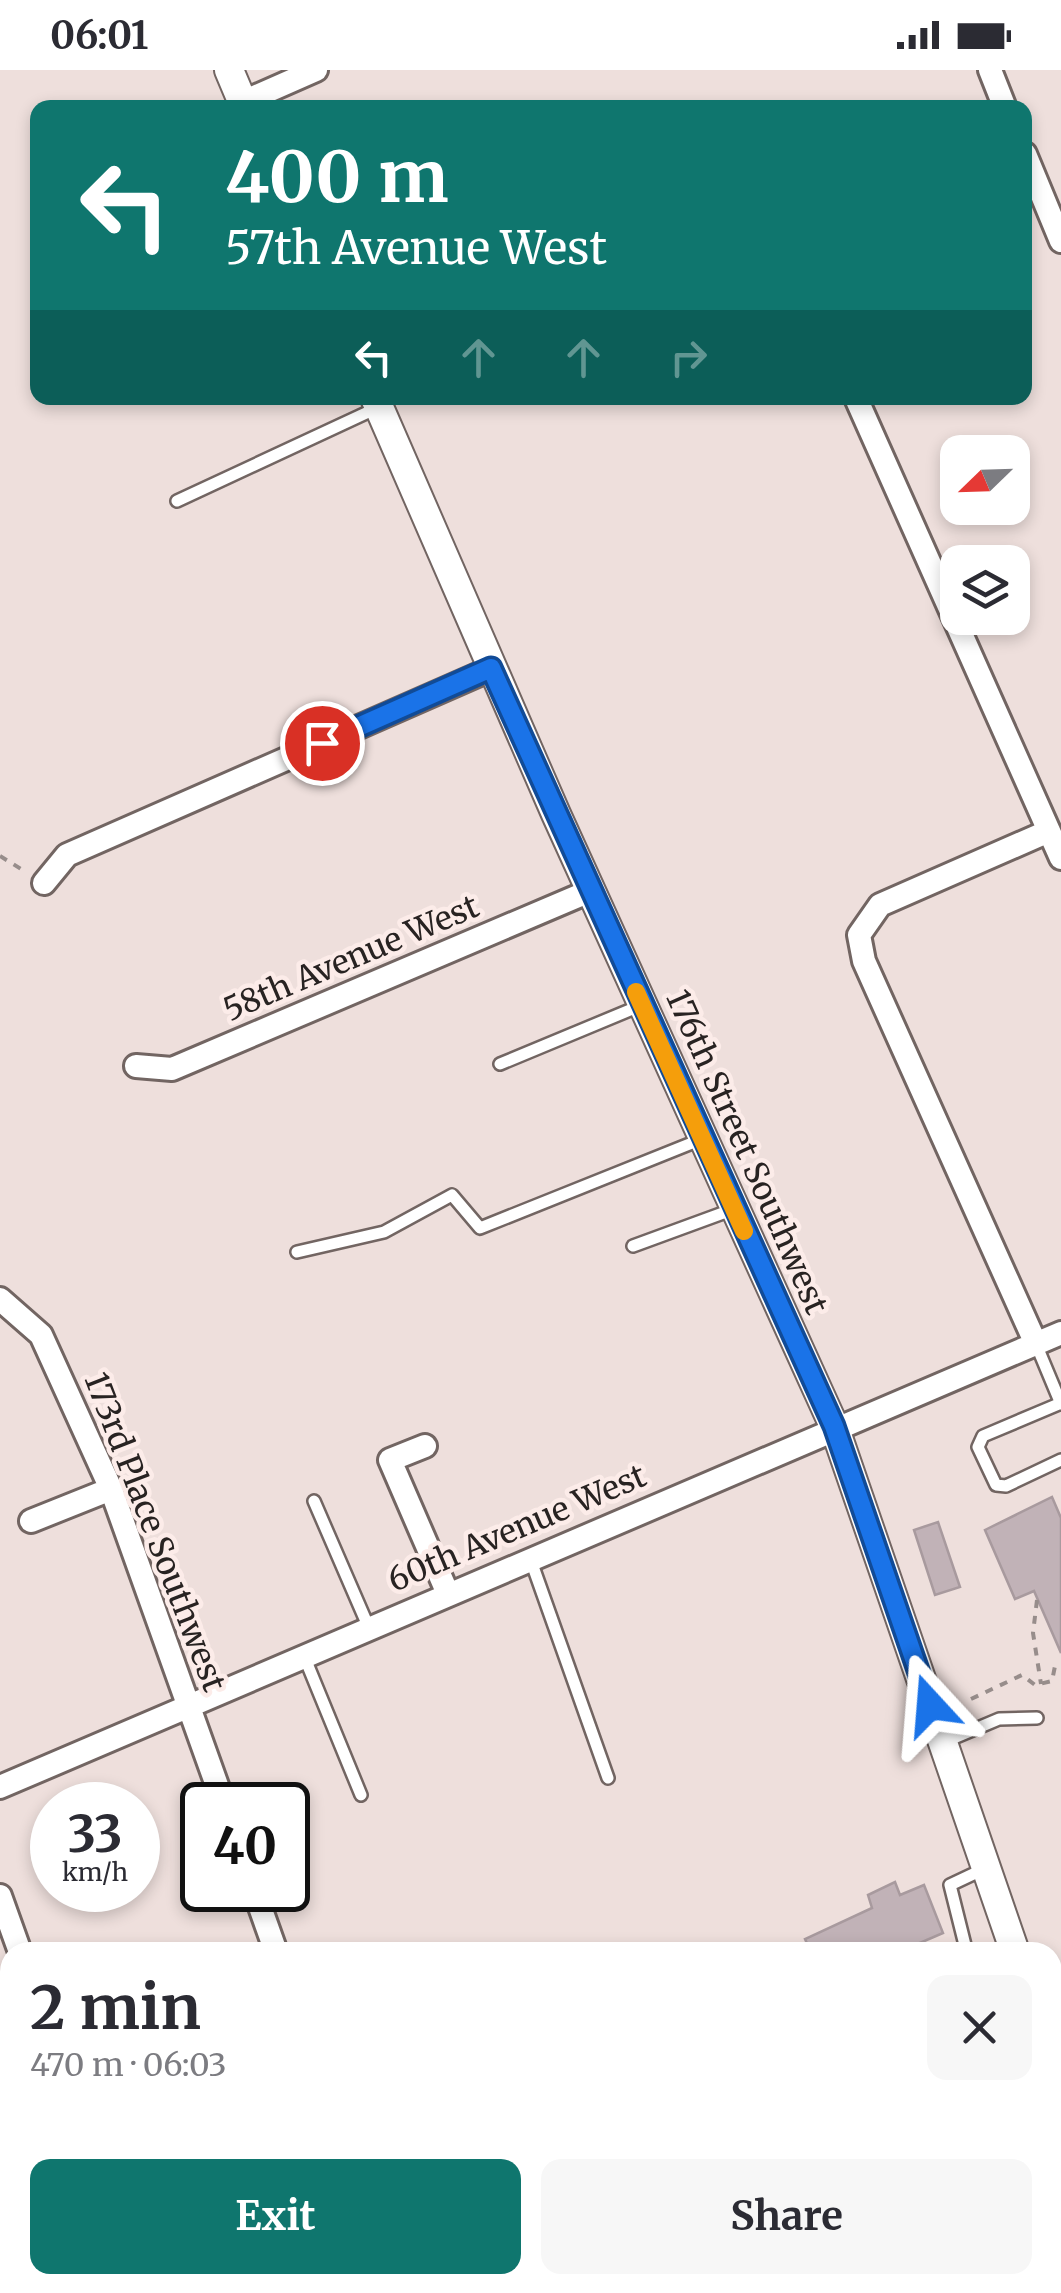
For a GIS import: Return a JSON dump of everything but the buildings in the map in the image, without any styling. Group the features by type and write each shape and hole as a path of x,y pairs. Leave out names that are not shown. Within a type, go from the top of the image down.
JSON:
{"street":[{"path":"229,70 242,100"},
{"path":"254,100 316,70"},
{"path":"990,70 1003,100"},
{"path":"1032,171 1061,240"},
{"name":"176th Street Southwest","path":"378,405 590,891 834,1426 1012,1942"},
{"path":"859,405 1061,858"},
{"path":"44,883 67,855 491,668"},
{"path":"1036,1344 864,961 858,935 880,905 1049,831"},
{"name":"58th Avenue West","path":"136,1066 172,1069 590,891"},
{"name":"173rd Place Southwest","path":"0,1298 41,1335 111,1489 216,1782"},
{"name":"60th Avenue West","path":"0,1786 834,1426 1061,1333"},
{"path":"425,1446 390,1460 448,1594"},
{"path":"31,1521 111,1489"},
{"path":"0,1896 16,1942"},
{"path":"262,1912 272,1942"}],"lane":[{"path":"177,501 371,405"},
{"path":"500,1064 642,1005"},
{"path":"297,1252 384,1232 452,1195 480,1228 702,1138"},
{"path":"633,1246 734,1209"},
{"path":"1036,1344 1061,1404 984,1436 978,1447 996,1486 1006,1486 1061,1460"},
{"path":"314,1501 369,1628"},
{"path":"530,1558 608,1778"},
{"path":"304,1656 361,1795"},
{"path":"942,1742 999,1720 1037,1718"},
{"path":"965,1942 950,1884 986,1868"}],"path":[{"path":"0,856 44,883"},
{"path":"1036,1600 1032,1615 1040,1684"},
{"path":"971,1699 1022,1674 1040,1684 1052,1681 1055,1666 1061,1664"}],"slow traffic":[{"path":"636,992 744,1231"}],"route":[{"path":"322,743 491,668 834,1426 930,1705"}]}
